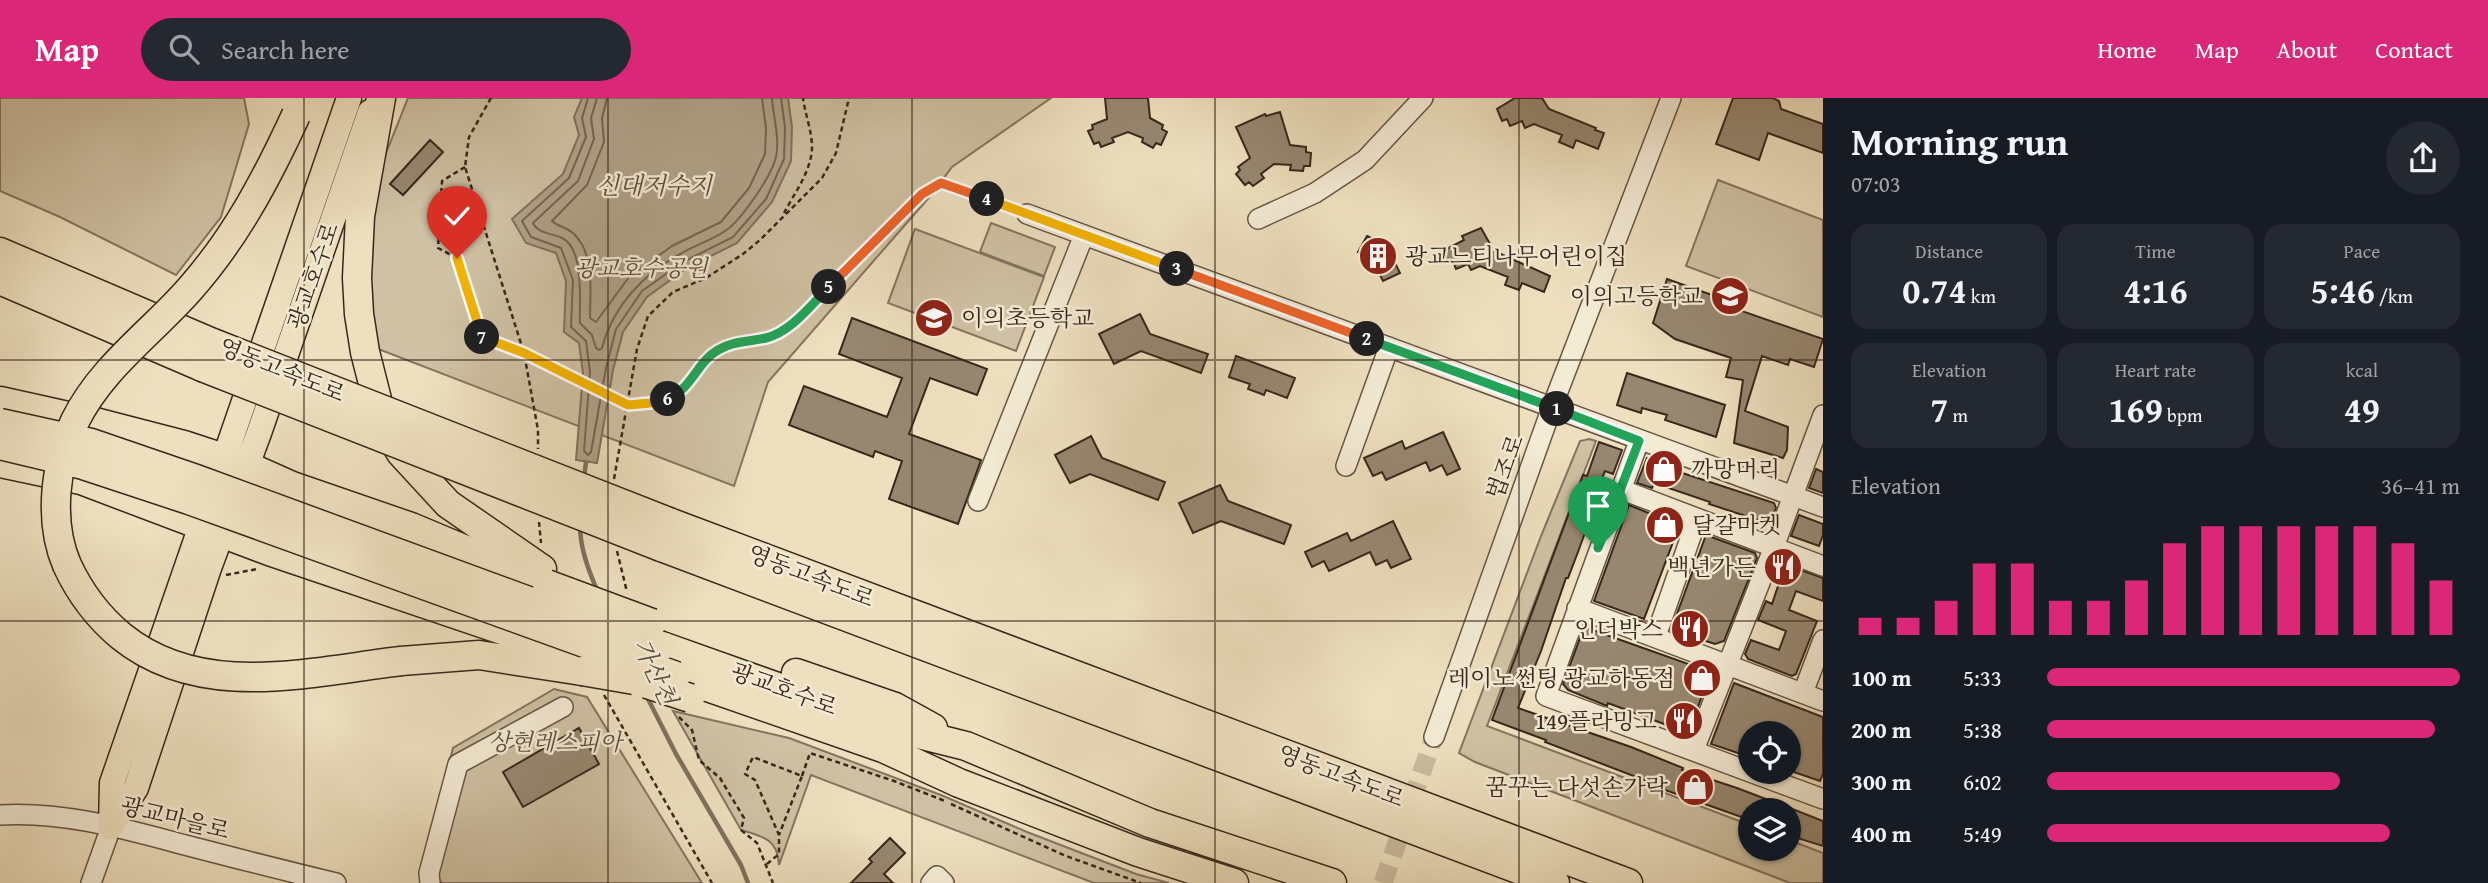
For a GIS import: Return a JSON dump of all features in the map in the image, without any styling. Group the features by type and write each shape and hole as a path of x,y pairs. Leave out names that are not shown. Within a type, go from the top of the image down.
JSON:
{"highway":[{"path":"380,98 360,216 357,278 365,352 383,423 401,453 448,504 547,578"},
{"path":"300,106 264,183 228,243 188,291 131,347 91,396 76,421 63,453 55,523 62,553 75,581 92,607 130,643 184,669 230,677 316,674 401,661 479,655 581,664"},
{"name":"영동고속도로","path":"0,252 207,355"},
{"name":"영동고속도로","path":"0,280 207,355 1555,883"},
{"path":"0,401 184,444 235,462 292,486 547,578 657,635"},
{"name":"광교호수로","path":"0,424 91,443 545,607 657,635 890,727 966,746 1150,823 1332,883"},
{"path":"0,445 83,465 189,500 680,695"},
{"path":"0,463 80,480 581,664 877,763 959,783 1138,852 1234,883"},
{"name":"영동고속도로","path":"665,535 1628,883"}],"main road":[{"name":"광교호수로","path":"111,827 112,783 212,530 235,462 276,315 349,98"},
{"name":"광교호수로","path":"235,462 259,433 374,98"}],"street":[{"path":"1258,219 1315,193 1365,160 1423,98"},
{"name":"법조로","path":"1434,737 1552,407 1671,98"},
{"path":"1027,214 1823,508"},
{"path":"978,501 1084,235"},
{"path":"1346,466 1389,347"},
{"path":"1694,750 1793,497 1817,450 1823,415"},
{"path":"1639,441 1546,695 1738,767"},
{"path":"1620,489 1823,566"},
{"path":"1656,636 1697,519"},
{"path":"1577,608 1823,701"},
{"path":"1803,693 1823,640"},
{"path":"427,880 458,764 563,707"},
{"path":"1782,784 1823,799"},
{"name":"광교마을로","path":"0,815 47,815 111,827 336,883"},
{"name":"광교호수로","path":"91,883 111,827"},
{"path":"931,883 937,876 944,883"}],"path":[{"path":"491,98 470,137 465,167 524,353"},
{"path":"782,218 811,156 813,146 803,98"},
{"path":"613,484 637,349 648,316 673,292 706,278 743,254 822,178 841,137 849,98"},
{"path":"465,167 442,181 438,248 457,258 482,338 524,353 628,405 671,398 691,381 706,359 717,350 730,344 769,338 791,324 922,194 941,183 1027,214"},
{"path":"617,550 628,599"},
{"path":"680,695 699,760 720,778 731,795 744,818 741,830 757,843 774,883"},
{"path":"767,864 779,854 779,835 810,753 936,797 1066,856 1141,883"},
{"path":"779,835 755,780 746,774 753,757 802,776"}],"green space":[{"path":"0,98 244,98 249,124 221,217 176,275 60,217 0,191"},
{"name":"광교호수공원","path":"408,98 1051,98 952,167 932,194 768,382 734,486 373,347 365,284 377,176"},
{"path":"1718,180 1823,220 1823,317 1686,266"},
{"path":"991,223 1055,247 1044,276 980,252"},
{"path":"915,229 1044,277 1016,351 888,303"},
{"path":"1580,441 1596,441 1487,726 1738,820 1738,861 1801,861 1801,845 1823,853 1823,883 1790,883 1475,762 1459,753"},
{"name":"상현레스피아","path":"554,689 587,697 702,883 443,883 424,870 453,748"},
{"path":"673,711 789,738 941,795 1136,874 1169,883 1094,883 811,775 779,865 776,849 768,840 741,830"}],"water":[{"name":"신대저수지","path":"582,98 788,98 792,127 791,161 772,202 737,243 687,268 647,297 623,332 613,370 597,463 576,460 583,373 579,343 564,332 566,281 556,253 526,243 512,219 563,174 579,135 574,117"}],"building":[{"path":"1105,98 1148,98 1150,118 1163,125 1162,129 1167,132 1161,145 1156,143 1153,148 1142,142 1143,138 1128,132 1112,138 1114,142 1101,147 1099,142 1094,144 1088,131 1093,129 1092,125 1107,119"},
{"path":"1515,98 1542,98 1549,109 1596,128 1595,130 1604,133 1598,149 1576,140 1573,148 1559,142 1562,135 1534,124 1525,128 1522,121 1510,126 1507,119 1502,121 1497,109"},
{"path":"1733,98 1773,98 1779,101 1781,109 1823,124 1823,153 1768,133 1759,160 1716,144"},
{"path":"1280,112 1290,145 1306,147 1306,152 1311,153 1310,166 1304,166 1303,171 1290,170 1291,165 1274,164 1261,174 1264,178 1253,186 1249,182 1245,185 1236,174 1240,170 1238,167 1250,158 1236,127 1265,114 1266,116"},
{"path":"430,140 443,152 403,195 390,184"},
{"path":"1481,228 1494,251 1550,276 1544,292 1522,283 1519,290 1505,285 1508,277 1480,266 1471,270 1468,264 1456,269 1453,261 1448,263 1443,251 1464,240 1462,236"},
{"name":"광교느티나무어린이집","path":"1367,236 1386,245 1400,273 1383,281 1372,259 1358,252"},
{"path":"1667,279 1732,302 1730,307 1823,339 1814,367 1790,359 1788,365 1762,356 1745,411 1788,427 1787,450 1783,458 1734,443 1743,380 1726,377 1731,358 1675,339 1653,323"},
{"path":"1140,314 1150,334 1208,354 1201,373 1141,351 1114,364 1099,334"},
{"path":"852,318 987,369 977,395 930,378 909,434 981,460 958,524 889,499 902,461 875,451 873,457 789,425 804,386 887,417 902,378 839,354"},
{"path":"1236,356 1295,378 1287,398 1266,390 1264,395 1248,389 1250,384 1229,377"},
{"path":"1627,373 1725,405 1716,437 1665,420 1667,415 1642,408 1641,413 1617,405"},
{"path":"1443,432 1460,469 1447,475 1442,465 1430,471 1426,462 1386,480 1382,472 1373,476 1364,458 1402,441 1405,449"},
{"path":"1091,436 1102,458 1165,482 1158,500 1090,474 1070,483 1055,455"},
{"path":"1599,442 1622,450 1613,474 1605,471 1588,515 1591,516 1578,552 1518,708 1631,747 1683,768 1682,770 1763,798 1738,798 1738,816 1651,785 1652,783 1492,720 1583,475 1587,476"},
{"path":"1647,458 1670,466 1670,469 1774,503 1776,508 1770,524 1654,483 1652,488 1637,483"},
{"path":"1816,469 1823,472 1823,493 1809,488"},
{"path":"1220,485 1228,501 1291,525 1284,544 1221,521 1193,533 1179,503"},
{"path":"1629,505 1673,523 1678,529 1644,619 1594,601"},
{"path":"1799,515 1823,524 1819,546 1791,536"},
{"path":"1393,521 1411,559 1391,568 1387,560 1376,565 1370,552 1329,571 1324,561 1312,567 1305,552 1347,533 1351,541"},
{"path":"1706,535 1755,553 1757,558 1724,641 1715,644 1671,630"},
{"path":"1781,563 1823,578 1823,601 1796,591 1789,610 1817,621 1796,674 1792,676 1748,659 1745,654 1751,640 1779,650 1786,631 1758,620 1766,601 1772,604 1780,580 1775,578"},
{"path":"1584,627 1711,672 1688,733 1568,690 1563,684"},
{"path":"1734,683 1823,717 1823,774 1820,781 1801,774 1801,721 1738,721 1738,753 1711,744"},
{"path":"579,728 599,764 523,807 503,772"},
{"path":"1801,812 1823,821 1823,846 1801,839"},
{"path":"890,838 905,853 884,874 893,883 851,883 872,862 869,859"}],"waterway":[{"name":"가산천","path":"584,478 586,462"},
{"name":"가산천","path":"580,525 585,558 597,590"},
{"name":"가산천","path":"647,697 676,754 741,865 748,883"}],"tunnel":[{"path":"1383,883 1434,737"}],"place":[{"name":"광교느티나무어린이집","path":"1378,256"},
{"name":"이의고등학교","path":"1730,296"},
{"name":"이의초등학교","path":"934,318"},
{"name":"까망머리","path":"1664,469"},
{"name":"달걀마켓","path":"1665,525"},
{"name":"백년가든","path":"1783,567"},
{"name":"인더박스","path":"1690,629"},
{"name":"레이노썬팅 광교하동점","path":"1702,678"},
{"name":"149플라밍고","path":"1684,721"},
{"name":"꿈꾸는 다섯손가락","path":"1695,787"}],"route":[{"path":"457,258 482,338 524,353 628,405 650,403 671,398 682,390 706,359 717,350 743,341 769,338 798,319 922,194 941,183 1639,441 1598,548"}]}
